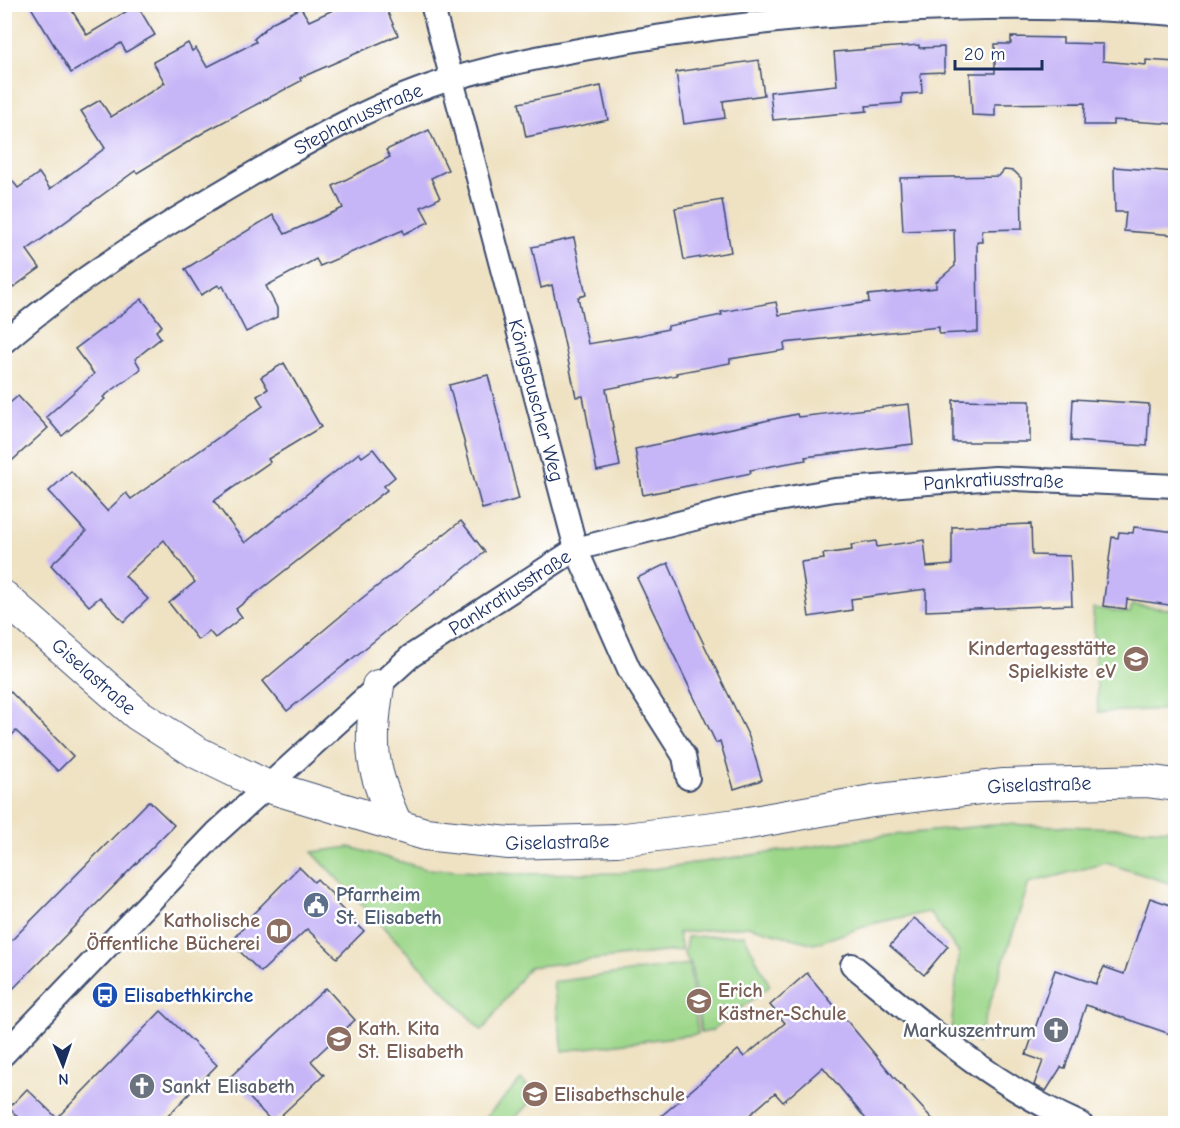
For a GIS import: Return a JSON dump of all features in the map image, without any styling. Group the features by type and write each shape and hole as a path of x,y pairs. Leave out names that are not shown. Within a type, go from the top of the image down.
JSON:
{"main road":[{"name":"Giselastraße","path":"4,597 136,714 196,752 266,786 424,834 509,843 617,840 737,825 872,801 1004,785 1146,781 1176,785"},
{"path":"378,686 371,730 375,766 378,786 397,826"}],"street":[{"name":"Königsbuscher Weg","path":"432,4 576,549 629,669 684,756 688,778"},
{"name":"Stephanusstraße","path":"4,342 111,262 202,203 296,149 384,105 451,79 764,12 1030,5 1176,14"},
{"name":"Pankratiusstraße","path":"4,1053 216,833 411,656 576,549 749,505 835,490 995,478 1176,486"},
{"path":"852,965 955,1051 1056,1113 1081,1124"}],"green space":[{"path":"1132,605 1175,610 1175,709 1098,712 1093,608 1130,613"},
{"path":"1002,824 1175,830 1175,885 1106,863 1029,883 977,1043 951,1030 959,953 929,912 875,923 814,944 748,926 678,933 682,950 529,967 482,1031 312,852 350,847 426,869 513,874 625,873 893,835"},
{"path":"744,935 770,986 711,1031 701,1033 691,964 684,955 687,937"},
{"path":"689,964 698,1034 563,1051 553,982"},
{"path":"521,1080 537,1095 510,1123 480,1123"}],"building":[{"path":"29,4 68,4 87,35 137,5 155,35 126,52 121,43 71,73"},
{"path":"346,4 384,4 398,35 300,78 301,81 206,131 137,173 135,171 27,250 40,268 4,294 4,170 18,188 39,173 50,189 105,148 81,111 100,100 111,117 165,83 153,62 188,43 192,51 196,48 207,67 256,42 254,39 273,22 301,8 309,21"},
{"path":"1011,37 1063,38 1063,43 1103,44 1103,61 1146,65 1146,60 1176,62 1176,124 1113,120 1113,125 1084,125 1085,103 995,104 995,116 972,115 970,73 995,73 995,44 1011,44"},
{"path":"919,45 919,48 944,47 944,72 921,73 922,93 902,94 902,103 866,106 867,111 773,120 770,92 837,85 834,52"},
{"path":"759,60 764,95 723,101 725,118 684,124 676,72"},
{"path":"601,86 608,120 526,137 519,103"},
{"path":"429,130 448,170 431,178 440,198 421,207 429,222 404,234 403,230 320,266 316,259 266,286 277,308 277,317 246,332 223,286 220,288 218,285 201,295 185,269 273,215 285,234 343,208 333,186 390,157 386,150"},
{"path":"1114,167 1176,172 1176,235 1124,231 1126,212 1115,212"},
{"path":"1004,170 1014,171 1021,178 1022,229 982,230 983,242 977,242 978,332 939,334 939,327 784,343 785,350 730,359 730,363 606,389 620,466 597,471 583,396 576,397 552,285 541,288 532,247 574,238 586,295 578,297 588,344 668,329 668,326 722,315 721,312 776,302 779,315 869,302 868,295 936,288 936,282 955,266 954,229 903,231 900,178 999,176"},
{"path":"722,200 731,252 684,260 675,208"},
{"path":"142,299 162,326 156,331 161,338 135,359 141,369 103,397 105,399 62,436 46,417 94,374 75,349"},
{"path":"284,363 321,427 268,459 270,462 214,501 245,543 359,453 362,457 373,449 395,477 384,486 387,490 236,609 242,617 215,638 209,631 198,640 169,603 195,582 164,540 125,576 148,599 124,622 100,597 89,606 51,565 86,532 49,491 71,471 107,511 126,493 131,499 263,406 257,396 268,389 261,377"},
{"path":"488,375 519,499 482,509 449,385"},
{"path":"18,396 48,428 4,468 4,408"},
{"path":"1073,399 1149,404 1147,446 1071,441"},
{"path":"953,400 1030,401 1030,442 953,442"},
{"path":"909,404 913,444 805,457 806,460 750,470 751,473 643,495 635,449 797,414 798,417"},
{"path":"461,521 485,552 287,711 263,681 361,599"},
{"path":"1031,524 1032,555 1070,556 1072,605 926,611 926,589 851,599 852,610 809,617 801,562 824,559 823,554 852,550 851,545 876,541 877,547 924,540 927,567 952,565 952,527"},
{"path":"1134,527 1176,532 1176,606 1127,599 1126,609 1103,606 1112,537 1118,538 1119,532 1133,533"},
{"path":"668,563 697,630 749,737 762,780 734,789 720,741 716,743 637,578"},
{"path":"4,685 73,756 58,771 16,731 4,743"},
{"path":"149,801 174,825 4,998 4,948"},
{"path":"299,867 314,882 317,879 336,898 334,901 364,931 337,958 307,929 261,972 230,942 247,924 245,922"},
{"path":"1150,898 1176,907 1176,1036 1086,1005 1065,1068 1061,1067 1046,1091 1034,1085 1043,1061 1026,1055 1055,970 1096,984 1104,967 1124,974"},
{"path":"914,918 948,946 924,975 890,946"},
{"path":"807,973 893,1076 937,1124 870,1124 823,1067 783,1102 775,1093 739,1124 652,1124 738,1050 744,1057 785,1023 770,1005"},
{"path":"326,988 355,1020 311,1061 324,1075 273,1123 230,1077"},
{"name":"Sankt Elisabeth","path":"161,1011 217,1065 160,1124 25,1124 9,1108 27,1089 57,1118"}],"place":[{"name":"Kindertagesstätte Spielkiste eV","path":"1136,659"},
{"name":"Pfarrheim St. Elisabeth","path":"316,905"},
{"name":"Katholische Öffentliche Bücherei","path":"279,931"},
{"name":"Elisabethkirche","path":"105,995"},
{"name":"Erich Kästner-Schule","path":"699,1001"},
{"name":"Markuszentrum","path":"1056,1030"},
{"name":"Kath. Kita St. Elisabeth","path":"339,1039"},
{"name":"Sankt Elisabeth","path":"142,1086"},
{"name":"Elisabethschule","path":"535,1094"}]}
